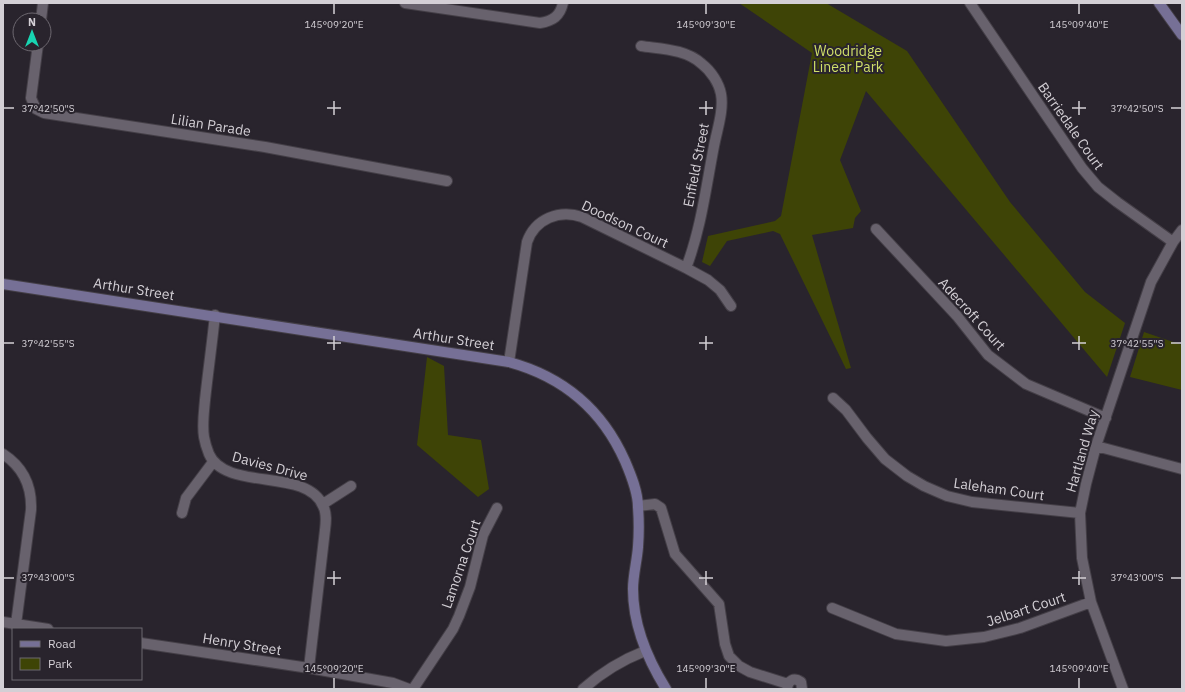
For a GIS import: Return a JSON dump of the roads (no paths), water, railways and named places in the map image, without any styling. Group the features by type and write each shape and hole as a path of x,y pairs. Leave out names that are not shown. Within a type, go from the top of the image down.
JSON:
{"street":[{"path":"405,3 540,23 548,22 556,18 562,3"},
{"name":"Barriedale Court","path":"970,3 1090,178 1098,187 1117,202 1173,242"},
{"path":"1159,3 1182,36"},
{"name":"Enfield Street","path":"641,46 680,52 696,59 715,79 721,94 720,117 697,233 686,268"},
{"name":"Lilian Parade","path":"37,52 31,98 36,109 44,113 252,145 447,181"},
{"name":"Doodson Court","path":"509,362 527,242 532,231 542,221 555,216 563,214 576,215 589,220 686,268 714,284 726,297 731,306"},
{"name":"Adecroft Court","path":"876,229 957,316 988,355 1026,384 1106,418"},
{"name":"Hartland Way","path":"1123,689 1091,602 1082,558 1080,514 1096,446 1151,282 1173,242 1182,230"},
{"name":"Arthur Street","path":"3,284 509,362 527,367 566,387 581,398 611,432 629,469 638,506 638,547 633,589 634,610 645,651 666,689"},
{"name":"Davies Drive","path":"215,316 203,427 206,445 213,462 238,474 302,487 315,494 323,504"},
{"name":"Laleham Court","path":"833,398 846,410 885,459 907,476 924,486 947,496 972,502 1080,514"},
{"path":"1096,446 1182,468"},
{"path":"3,454 15,463 24,475 31,497 31,510 16,624"},
{"path":"182,513 186,498 213,462"},
{"path":"309,668 325,530 326,518 323,504 351,486"},
{"path":"638,506 655,504 661,508 675,554 719,604 725,644 729,656 739,666 750,672 788,687 790,681 794,679 798,680 801,682 802,689"},
{"name":"Lamorna Court","path":"413,689 453,629 470,587 483,535 497,508"},
{"name":"Jelbart Court","path":"832,608 896,634 946,640 984,637 1020,628 1091,602"},
{"path":"3,622 42,628"},
{"name":"Henry Street","path":"142,643 309,668 393,683 409,689"},
{"path":"583,689 605,671 624,660 645,651"}],"park label":[{"name":"Woodridge Linear Park","path":"848,60"}]}
